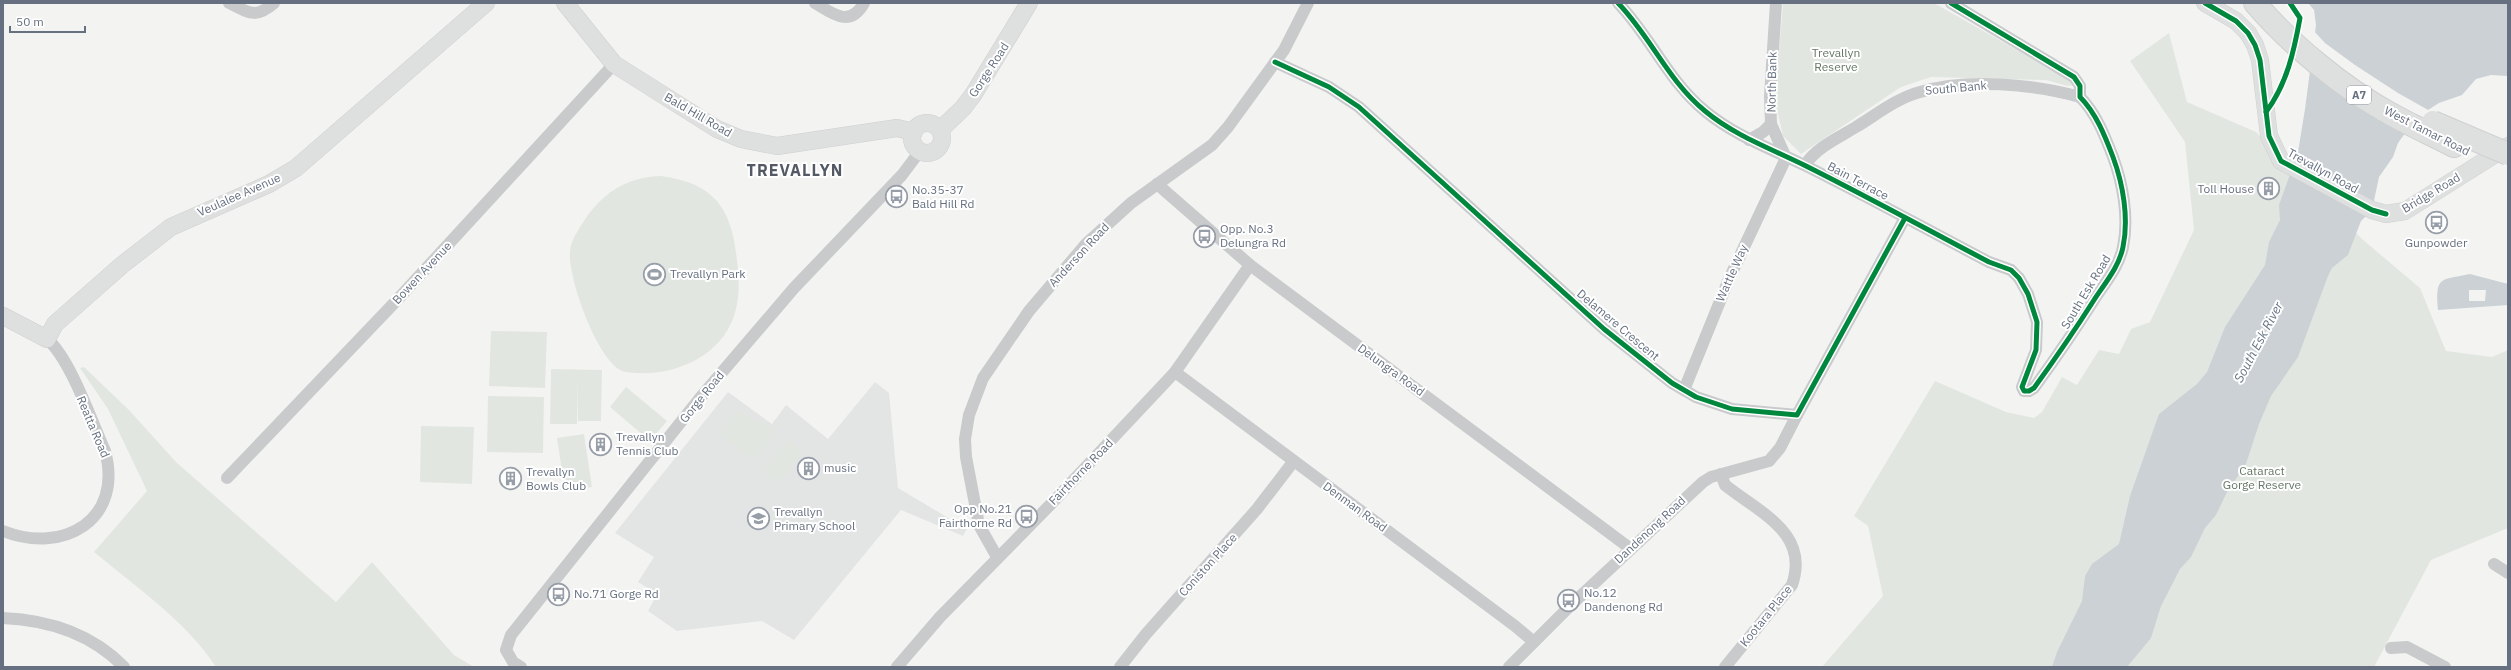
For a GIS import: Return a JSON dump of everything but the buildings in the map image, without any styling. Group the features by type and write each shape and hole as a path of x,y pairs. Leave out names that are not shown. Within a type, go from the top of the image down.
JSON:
{"highway":[{"name":"A7","path":"2255,3 2279,14"},
{"name":"West Tamar Road","path":"2279,14 2344,68 2389,97 2456,134 2508,154"},
{"name":"West Tamar Road","path":"2279,14 2343,83 2389,113 2454,146 2508,169"}],"street":[{"path":"229,3 253,14 261,13 274,3"},
{"name":"Veulalee Avenue","path":"46,339 55,324 122,265 171,227 197,214 269,184 296,168 486,3"},
{"name":"Bald Hill Road","path":"565,3 614,64 717,129 741,140 777,146 897,128 914,132"},
{"path":"814,3 833,14 851,17 858,13 864,3"},
{"name":"Gorge Road","path":"940,130 963,108 973,95 1029,3"},
{"name":"Anderson Road","path":"997,557 979,525 966,457 965,439 976,394 1014,331 1071,261 1104,227 1157,184 1212,145 1237,115 1284,50 1308,3"},
{"name":"Bain Terrace","path":"1618,3 1645,35 1675,81 1688,96 1724,126 1786,158 1805,165 1989,262 2011,270 2019,278 2028,294 2037,322 2038,337 2036,350 2022,388 2024,391"},
{"name":"North Bank","path":"1776,3 1770,96 1771,124 1786,158"},
{"name":"South Esk Road","path":"1951,3 2074,77 2080,86 2080,97 2089,105 2106,137 2118,171 2126,220 2123,248 2115,269 2060,353 2034,388 2029,391 2024,391"},
{"name":"Trevallyn Road","path":"2205,3 2236,21 2248,33 2255,45 2260,60 2269,136 2276,153 2283,162 2372,210"},
{"name":"Delamere Crescent","path":"1275,62 1328,87 1359,107 1604,329 1684,390 1703,400 1732,409 1797,415"},
{"name":"Bowen Avenue","path":"227,478 398,299 614,64"},
{"name":"South Bank","path":"1805,165 1818,151 1897,102 1919,92 1945,87 1995,85 2030,86 2080,97"},
{"path":"928,123 940,130 942,139 938,148 929,153 920,151 912,140 914,132 920,125 928,123"},
{"path":"1749,140 1763,132 1771,124"},
{"name":"Bridge Road","path":"2372,210 2386,214 2405,211 2508,146"},
{"name":"Gorge Road","path":"521,667 509,657 507,644 511,635 700,398 794,288 902,175 920,151"},
{"name":"Wattle Way","path":"1684,390 1729,279 1786,158"},
{"name":"Delungra Road","path":"1157,184 1250,265 1630,548"},
{"path":"1797,415 1905,218"},
{"name":"Fairthorne Road","path":"898,667 940,617 997,557 1051,504 1175,372 1250,265"},
{"path":"3,316 46,339"},
{"name":"Reatta Road","path":"3,530 31,540 52,539 68,534 84,526 95,514 108,490 109,466 105,451 62,360 53,345 46,339"},
{"name":"Denman Road","path":"1175,372 1293,462 1438,568 1534,642"},
{"name":"Dandenong Road","path":"1509,667 1630,548 1703,482 1721,474 1770,461 1780,448 1797,415"},
{"name":"Coniston Place","path":"1120,667 1146,634 1257,509 1293,462"},
{"name":"Kootara Place","path":"1721,474 1724,485 1786,533 1794,545 1797,558 1796,573 1792,586 1725,667"},
{"path":"2494,564 2508,573"},
{"path":"3,618 50,624 73,632 112,655 124,667"},
{"path":"2391,648 2407,647 2445,667"}],"shaded area":[{"name":"Trevallyn Primary School","path":"875,382 889,393 898,488 967,529 963,536 901,510 794,640 762,621 677,631 648,611 657,594 638,582 654,557 615,533 728,392 772,424 786,405 828,439"}],"green space":[{"name":"Trevallyn Reserve","path":"1783,3 1934,3 2068,79 2075,85 2068,86 2046,80 1931,77 1901,87 1801,154 1783,136 1775,101"},
{"name":"Cataract Gorge Reserve","path":"2169,33 2187,102 2256,132 2362,239 2420,288 2446,351 2492,357 2508,350 2508,528 2431,560 2374,667 1822,667 1883,596 1868,526 1854,516 1935,381 2006,412 2034,418 2042,412 2062,377 2077,385 2099,350 2119,354 2131,329 2150,322 2194,230 2185,142 2130,61"},
{"name":"Trevallyn Park","path":"661,176 695,185 707,192 725,213 731,227 735,243 738,267 739,291 736,309 730,326 720,340 708,352 694,361 678,368 661,372 626,372 616,367 605,355 596,339 579,299 570,263 570,251 574,237 589,213 606,196 615,189 636,180"},
{"path":"491,331 547,332 545,388 489,386"},
{"path":"84,367 129,410 176,462 336,602 372,562 454,655 474,667 216,667 204,650 160,605 94,552 147,491 108,409 80,368"},
{"path":"551,369 602,370 601,421 578,421 578,380 577,424 550,424"},
{"path":"626,387 667,421 650,441 610,407"},
{"path":"488,396 544,397 543,453 487,452"},
{"path":"739,409 756,422 736,447 719,434"},
{"path":"759,419 775,431 752,461 736,448"},
{"path":"421,426 474,427 472,484 420,482"},
{"path":"584,434 592,487 565,491 557,438"},
{"path":"789,439 804,452 776,484 762,472"}],"water":[{"name":"South Esk River","path":"2308,3 2508,3 2508,76 2491,75 2476,79 2462,95 2439,103 2417,117 2398,143 2393,157 2379,177 2372,210 2361,221 2348,255 2332,268 2298,357 2271,396 2259,424 2246,464 2227,492 2216,515 2205,528 2191,557 2180,569 2161,606 2151,638 2127,667 2052,667 2057,652 2082,601 2085,576 2092,564 2119,544 2130,496 2159,414 2197,384 2207,372 2225,327 2265,265 2269,242 2280,220 2279,205 2298,152 2316,25 2314,10"},
{"path":"2470,274 2508,284 2508,305 2438,310 2437,299 2439,285 2446,279","holes":["2469,290 2486,290 2485,301 2469,301"]}],"pier":[{"path":"2313,30 2325,43 2355,65 2398,93 2430,111 2419,119 2308,65"}],"cycle path":[{"path":"1618,3 1630,16 1680,86 1705,111 1717,120 1754,142 1806,166 1989,262 2011,270 2019,278 2028,294 2037,322 2036,350 2022,387 2024,391 2029,391 2034,388 2065,344 2111,275 2121,254 2125,236 2125,213 2120,178 2100,125 2091,110 2080,97 2080,86 2074,77 1951,3"},
{"path":"2205,3 2236,21 2248,33 2255,45 2260,60 2269,136 2281,161 2372,210 2386,214"},
{"path":"2266,112 2284,79 2289,67 2295,43 2300,18 2290,3"},
{"path":"1275,62 1329,87 1359,107 1604,329 1672,383 1696,397 1732,409 1797,415 1905,218"}],"place":[{"name":"Toll House","path":"2269,189"},
{"name":"No.35-37 Bald Hill Rd","path":"896,197"},
{"name":"Gunpowder","path":"2436,222"},
{"name":"Opp. No.3 Delungra Rd","path":"1204,236"},
{"name":"Trevallyn Park","path":"655,274"},
{"name":"Trevallyn Tennis Club","path":"601,444"},
{"name":"music","path":"809,468"},
{"name":"Trevallyn Bowls Club","path":"510,479"},
{"name":"Opp No.21 Fairthorne Rd","path":"1027,516"},
{"name":"Trevallyn Primary School","path":"759,519"},
{"name":"No.71 Gorge Rd","path":"559,594"},
{"name":"No.12 Dandenong Rd","path":"1568,600"}],"district":[{"name":"TREVALLYN","path":"795,170"}]}
